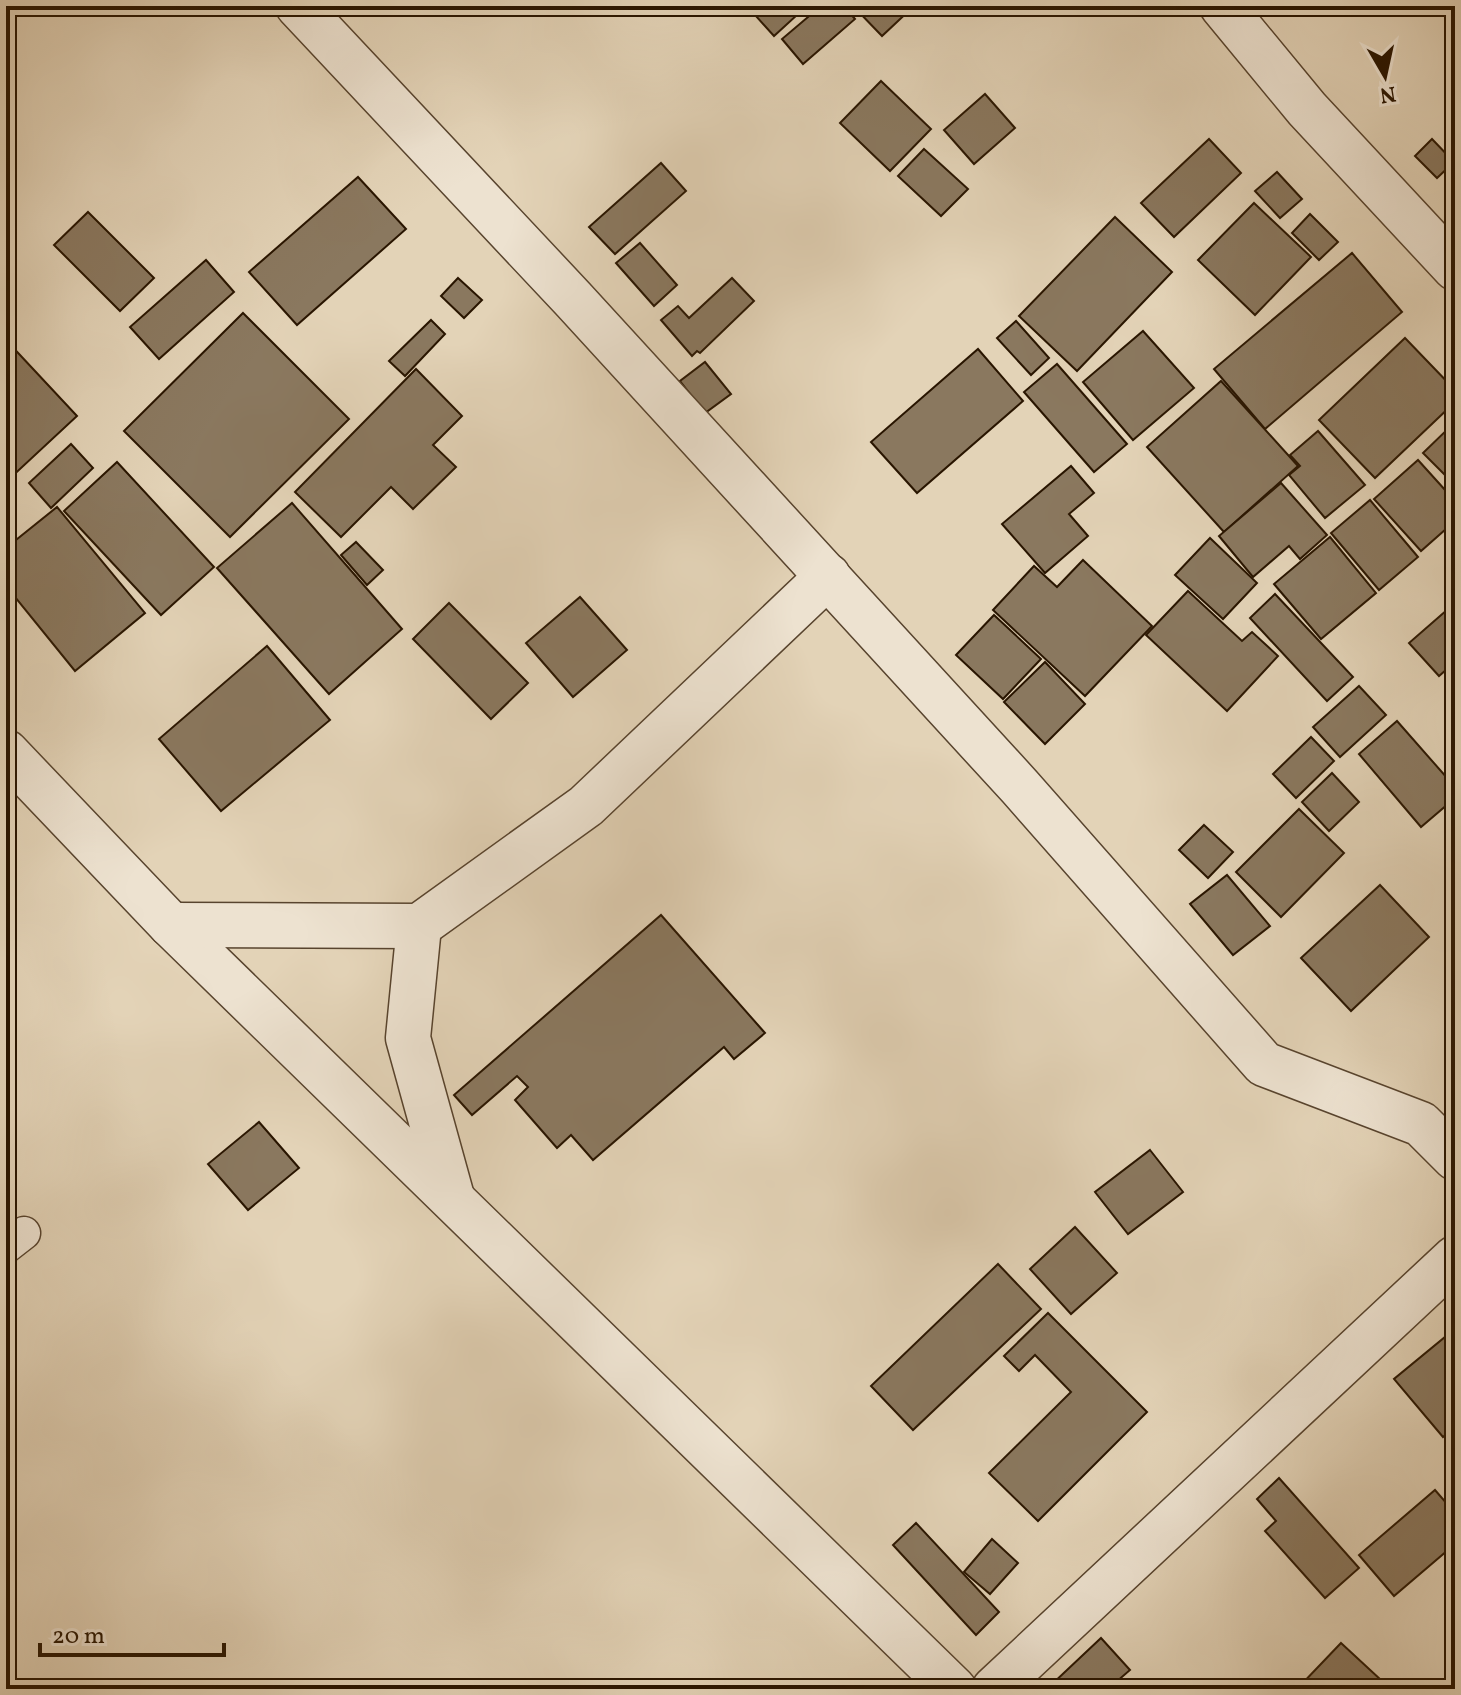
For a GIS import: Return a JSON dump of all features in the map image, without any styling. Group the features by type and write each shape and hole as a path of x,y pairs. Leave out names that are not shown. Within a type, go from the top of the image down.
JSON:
{"street":[{"path":"298,6 828,576 1020,787 1264,1064 1421,1124 1455,1158"},
{"path":"1222,6 1307,109 1455,268"},
{"path":"171,925 419,926 586,806 828,576"},
{"path":"6,752 171,925 954,1689"},
{"path":"419,926 408,1038 453,1199"},
{"path":"994,1689 1455,1258"}],"building":[{"path":"747,6 789,6 797,15 774,36"},
{"path":"821,6 844,6 855,19 803,64 782,39"},
{"path":"853,6 914,6 882,36"},
{"path":"881,81 931,129 890,171 840,123"},
{"path":"985,94 1015,128 974,164 944,130"},
{"path":"1209,139 1241,173 1174,237 1141,203"},
{"path":"1432,139 1454,162 1437,178 1415,156"},
{"path":"924,149 968,189 941,216 898,176"},
{"path":"661,163 686,191 615,254 589,227"},
{"path":"1277,172 1302,199 1280,218 1255,191"},
{"path":"358,177 406,229 297,325 249,272"},
{"path":"1254,203 1311,257 1255,315 1198,260"},
{"path":"88,212 154,278 120,311 54,245"},
{"path":"1310,214 1338,242 1319,260 1292,233"},
{"path":"1115,217 1172,272 1077,371 1019,316"},
{"path":"640,243 677,285 654,306 616,263"},
{"path":"1352,253 1402,312 1265,429 1214,369"},
{"path":"206,260 234,292 159,359 130,327"},
{"path":"458,278 482,300 464,318 441,296"},
{"path":"732,278 754,301 700,353 697,351 692,356 661,320 678,306 689,318"},
{"path":"243,313 349,419 230,537 124,431"},
{"path":"431,320 445,334 405,376 389,361"},
{"path":"1016,321 1049,358 1031,375 997,338"},
{"path":"1143,331 1194,388 1133,440 1083,382"},
{"path":"1405,338 1455,390 1455,402 1375,478 1319,420"},
{"path":"6,340 77,416 6,482"},
{"path":"978,349 1023,401 917,493 871,442"},
{"path":"705,362 731,394 705,413 680,381"},
{"path":"1057,364 1127,444 1094,472 1024,392"},
{"path":"416,369 462,416 433,445 456,467 413,509 391,487 341,537 295,492"},
{"path":"1221,381 1298,466 1224,532 1147,447"},
{"path":"1455,422 1455,485 1423,453"},
{"path":"1318,431 1365,485 1325,518 1289,475 1300,466 1290,455"},
{"path":"71,444 93,468 51,508 29,483"},
{"path":"1418,460 1455,501 1455,521 1421,551 1374,499"},
{"path":"117,462 214,567 161,615 64,511"},
{"path":"1071,466 1094,493 1069,514 1088,536 1045,573 1002,524"},
{"path":"1281,483 1327,535 1300,559 1289,546 1253,577 1219,536"},
{"path":"1370,500 1418,557 1379,590 1331,533"},
{"path":"292,503 402,629 329,694 217,568"},
{"path":"57,507 145,613 75,671 6,586 6,548"},
{"path":"1330,537 1376,593 1321,639 1274,584"},
{"path":"1210,538 1257,583 1223,619 1175,575"},
{"path":"356,542 383,570 367,585 341,555"},
{"path":"1083,560 1152,626 1085,696 993,610 1034,566 1057,587"},
{"path":"1188,591 1242,641 1252,632 1278,656 1227,711 1146,635"},
{"path":"1275,594 1353,677 1327,701 1250,618"},
{"path":"580,597 627,650 573,697 526,643"},
{"path":"449,603 528,683 491,719 413,639"},
{"path":"1455,603 1455,662 1439,676 1409,643"},
{"path":"994,615 1041,659 1003,699 956,655"},
{"path":"267,646 330,720 221,811 159,739"},
{"path":"1045,662 1085,704 1045,744 1004,702"},
{"path":"1359,686 1386,715 1340,757 1313,727"},
{"path":"1397,721 1455,787 1455,798 1421,827 1359,754"},
{"path":"1311,737 1334,761 1296,798 1273,774"},
{"path":"1332,773 1359,802 1329,831 1302,802"},
{"path":"1299,809 1344,853 1281,917 1236,872"},
{"path":"1204,825 1233,852 1208,878 1179,850"},
{"path":"1227,875 1270,926 1233,955 1190,904"},
{"path":"1380,885 1429,937 1351,1011 1301,958"},
{"path":"661,915 765,1033 734,1059 724,1047 593,1160 571,1135 557,1148 515,1100 528,1087 517,1076 472,1115 454,1095"},
{"path":"259,1122 299,1168 248,1210 208,1164"},
{"path":"1150,1150 1183,1192 1128,1234 1095,1192"},
{"path":"1075,1227 1117,1273 1071,1314 1030,1269"},
{"path":"998,1264 1041,1309 913,1430 871,1386"},
{"path":"1048,1313 1147,1412 1038,1521 989,1473 1071,1392 1035,1355 1019,1371 1004,1356"},
{"path":"1445,1337 1455,1349 1455,1427 1443,1437 1394,1379"},
{"path":"1279,1478 1359,1568 1325,1598 1265,1531 1276,1521 1257,1499"},
{"path":"1435,1490 1455,1513 1455,1544 1394,1596 1359,1555"},
{"path":"916,1523 999,1612 976,1635 893,1545"},
{"path":"992,1539 1018,1563 990,1594 964,1572"},
{"path":"1101,1638 1130,1670 1108,1689 1053,1689 1050,1686"},
{"path":"1341,1643 1381,1680 1372,1689 1297,1689"}]}
